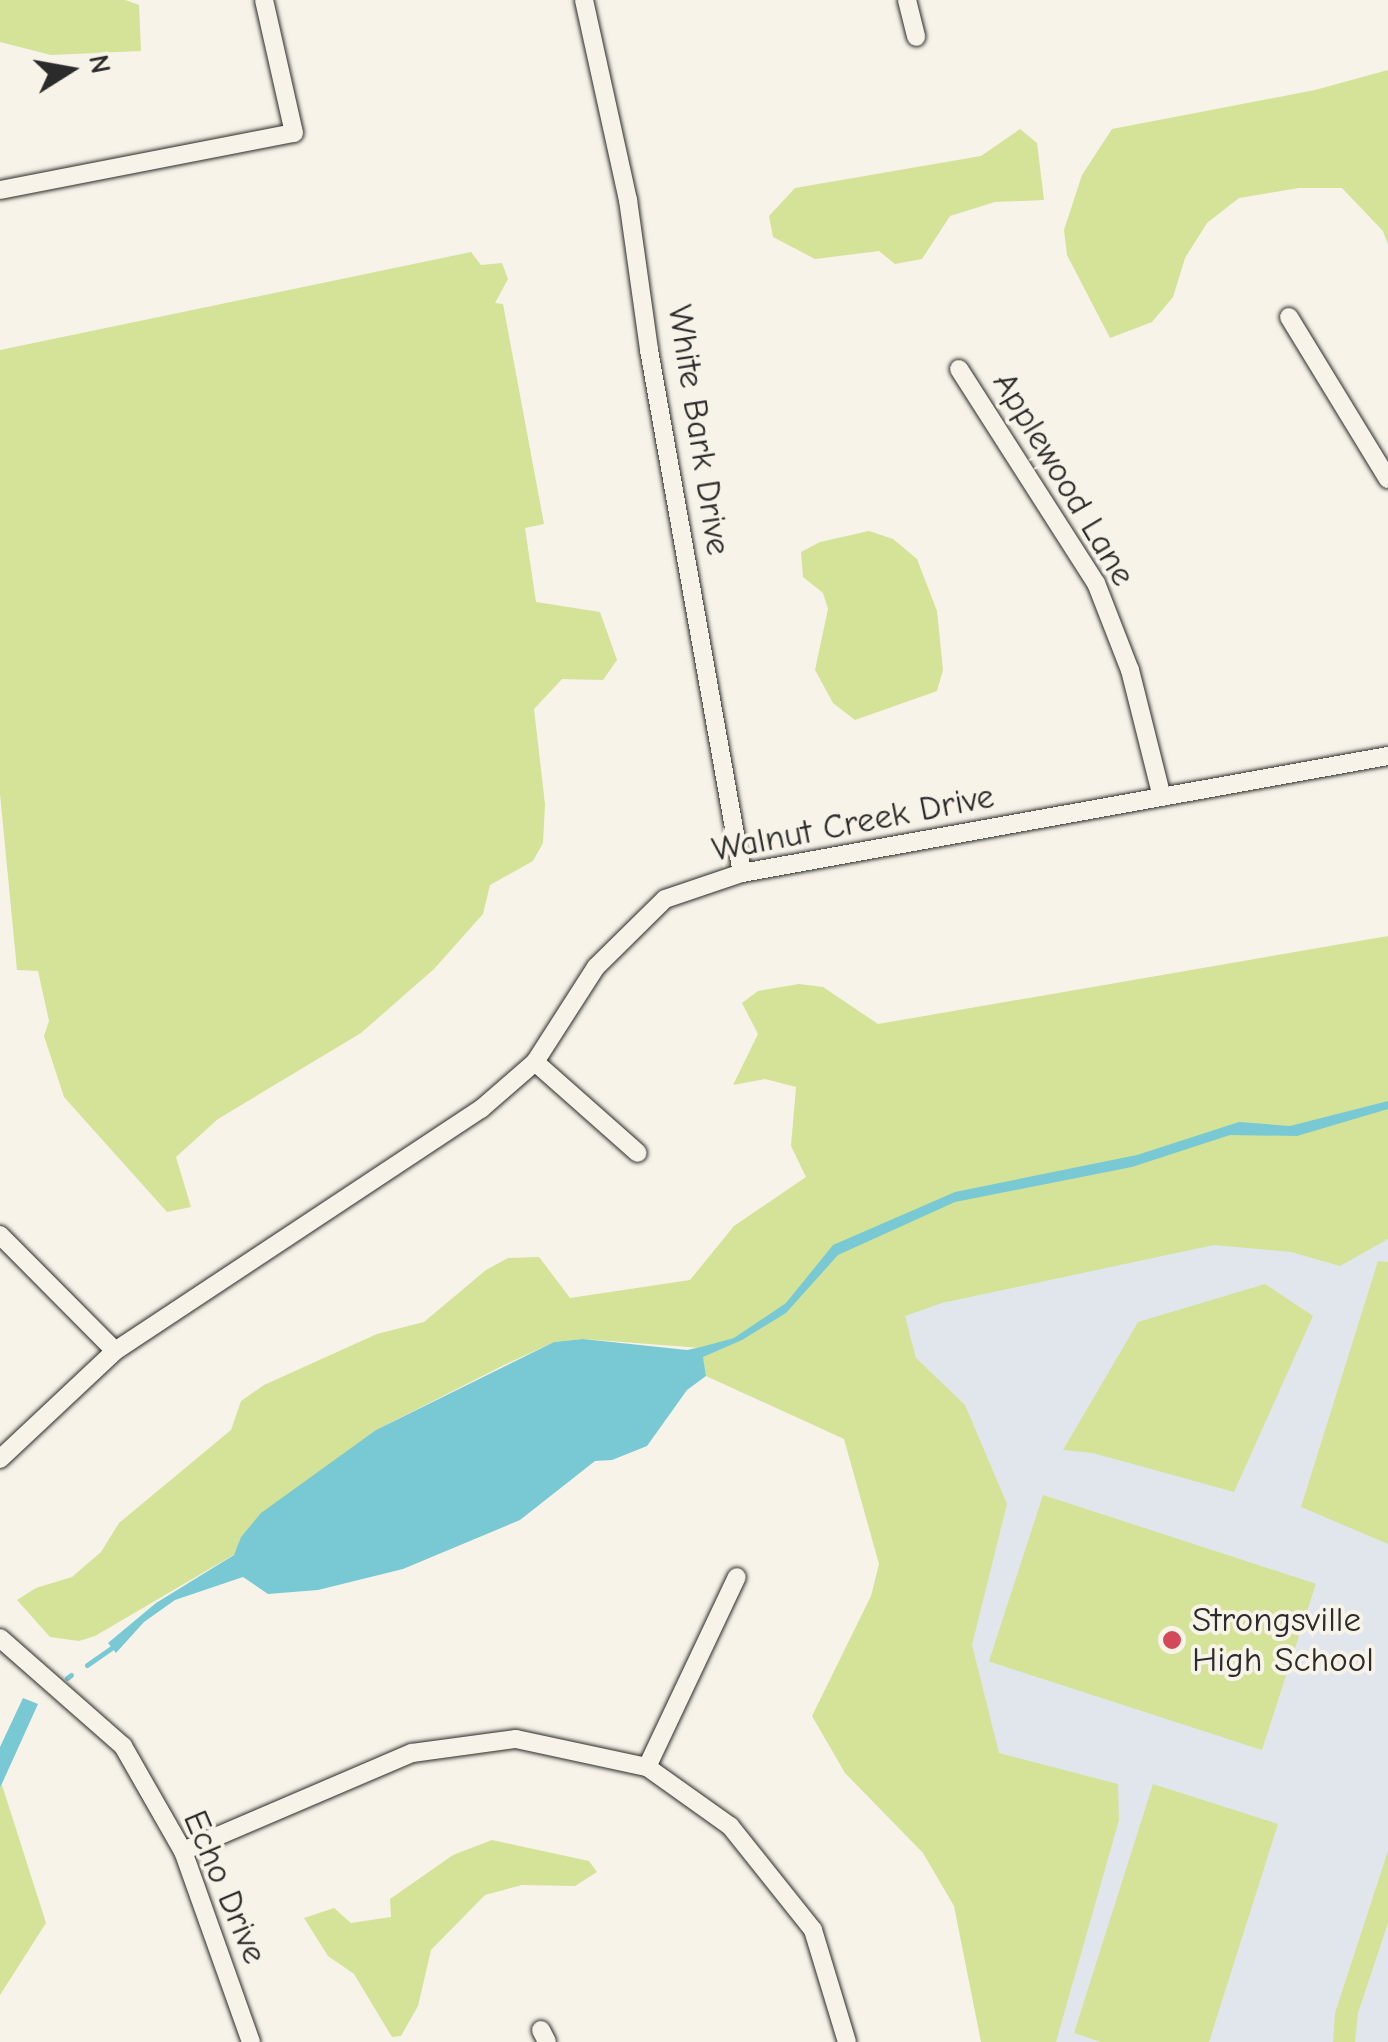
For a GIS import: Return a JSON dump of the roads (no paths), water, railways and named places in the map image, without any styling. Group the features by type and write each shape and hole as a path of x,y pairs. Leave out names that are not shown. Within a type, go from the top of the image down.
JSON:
{"street":[{"path":"0,190 294,133 264,0"},
{"name":"White Bark Drive","path":"584,0 628,200 649,350 742,873"},
{"path":"907,0 916,37"},
{"path":"1289,317 1388,479"},
{"name":"Applewood Lane","path":"959,369 1096,583 1130,670 1162,797"},
{"name":"Walnut Creek Drive","path":"0,1459 115,1351 481,1110 535,1062 596,968 665,899 742,873 1388,756"},
{"path":"535,1062 638,1153"},
{"path":"0,1234 115,1351"},
{"path":"647,1767 737,1577"},
{"name":"Echo Drive","path":"0,1638 123,1746 183,1851 251,2042"},
{"path":"183,1851 412,1753 516,1738 647,1767 730,1826 813,1930 847,2042"}],"water":[{"path":"1388,1101 1388,1109 1297,1136 1230,1135 1132,1167 955,1202 838,1255 786,1313 742,1340 703,1357 706,1376 687,1390 647,1446 612,1460 595,1461 520,1520 403,1569 318,1590 268,1594 243,1577 175,1600 144,1622 116,1653 108,1643 156,1603 234,1555 241,1537 261,1513 376,1430 554,1342 583,1339 687,1350 734,1338 786,1303 833,1245 955,1192 1137,1155 1239,1122 1290,1126"},
{"path":"23,1698 38,1704 0,1788 0,1747"}],"waterway":[{"path":"87,1665 116,1645"},
{"path":"67,1678 71,1675"}],"place":[{"name":"Strongsville High School","path":"1172,1640"}]}
